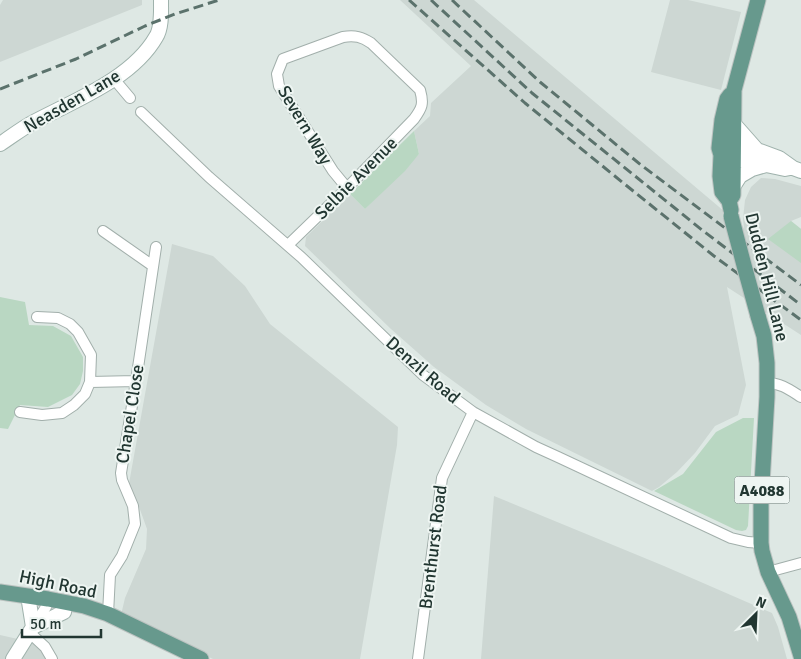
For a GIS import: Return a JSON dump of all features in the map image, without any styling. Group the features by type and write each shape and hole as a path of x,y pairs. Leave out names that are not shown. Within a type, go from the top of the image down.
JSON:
{"main road":[{"name":"Dudden Hill Lane","path":"758,0 734,90 734,124 729,154 720,176 722,192 731,194 732,216 766,349 767,397 761,501 762,551 768,572 789,617 801,656"},
{"name":"Dudden Hill Lane","path":"729,154 719,148 727,98 734,90"},
{"name":"High Road","path":"0,592 47,603 64,612 108,614"},
{"name":"High Road","path":"0,598 84,606 108,614 201,659"}],"street":[{"name":"Neasden Lane","path":"0,144 30,124 114,79 144,54 157,36 161,16 161,0"},
{"name":"Severn Way","path":"347,188 333,171 279,86 277,74 283,59 344,37 353,35 362,37 371,43 420,90 423,100 421,110"},
{"path":"114,79 130,98"},
{"name":"Selbie Avenue","path":"288,245 347,188 421,110"},
{"name":"Denzil Road","path":"141,112 209,177 288,245 423,374 474,412 536,447 731,538 761,543"},
{"path":"734,124 757,150"},
{"path":"729,154 757,150 779,158 797,169"},
{"path":"729,154 757,160 766,165 785,169 797,169"},
{"path":"731,194 740,176 752,169 766,165"},
{"path":"103,231 152,266"},
{"name":"Chapel Close","path":"108,614 110,575 122,556 135,524 133,506 121,473 156,247"},
{"path":"20,412 42,415 62,413 85,394 90,382 91,355 78,332 70,324 58,318 37,317"},
{"path":"90,382 136,381"},
{"path":"767,383 775,383 787,388 801,398"},
{"name":"Brenthurst Road","path":"418,659 442,478 474,412"},
{"path":"768,572 801,562"},
{"path":"29,602 32,630 52,659"},
{"path":"13,659 47,603"},
{"path":"32,630 64,612"}],"shaded area":[{"path":"3,0 142,0 142,5 0,62 0,5"},
{"path":"400,0 474,0 744,228 745,200 751,187 761,178 775,179 801,186 801,217 791,221 801,229 801,335 727,287 746,385 738,415 715,426 695,453 677,472 652,491 526,429 486,405 434,367 391,329 305,246 306,237 350,194 365,209 419,154 414,131 430,116 431,103 471,66"},
{"path":"670,0 688,0 741,12 721,90 651,72"},
{"path":"172,244 213,256 245,286 270,324 398,427 397,445 360,659 213,659 121,615 125,598 146,549 147,529 138,504 128,489"},
{"path":"494,496 772,613 787,659 481,659"},
{"path":"0,635 40,644 50,659 0,659"}],"green space":[{"path":"414,131 419,154 405,171 365,209 350,194"},
{"path":"791,221 801,229 801,263 768,239"},
{"path":"0,297 25,302 29,325 53,326 71,336 83,357 83,371 80,384 72,395 48,407 20,405 8,429 0,428"},
{"path":"743,418 754,418 748,526 746,530 736,530 654,491 683,474 716,432"}],"railway":[{"path":"0,89 76,59 145,26 219,0"},
{"path":"409,0 525,103 714,256 801,320"},
{"path":"431,0 532,93 702,230 801,305"},
{"path":"452,0 540,82 641,165 801,285"}]}
